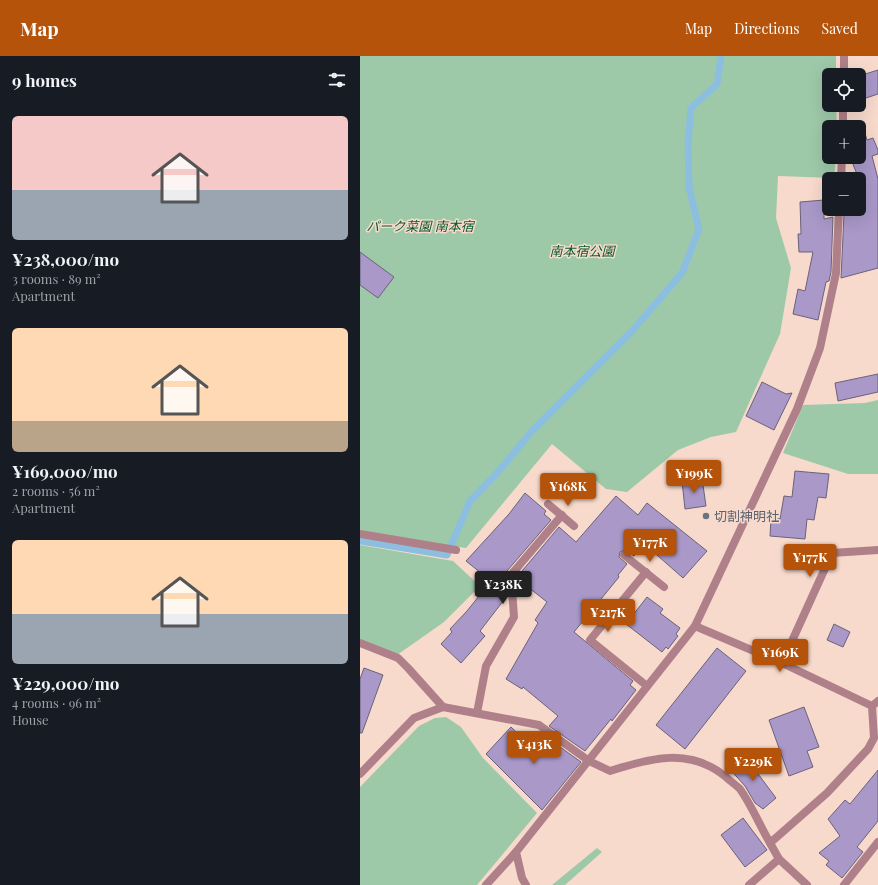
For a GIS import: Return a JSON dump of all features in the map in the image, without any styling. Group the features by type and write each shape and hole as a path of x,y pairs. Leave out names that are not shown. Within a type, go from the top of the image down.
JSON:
{"street":[{"path":"844,56 844,68"},
{"path":"486,885 516,852 695,626 797,408 820,348 836,273 839,216"},
{"path":"548,504 574,526"},
{"path":"477,713 486,666 514,617 511,576 562,515"},
{"path":"360,534 456,550"},
{"path":"782,662 832,554 878,550"},
{"path":"624,554 664,587"},
{"path":"646,572 590,640 647,686"},
{"path":"695,626 875,703 874,738 868,749 826,793 770,843"},
{"path":"360,643 398,658 443,707"},
{"path":"360,774 414,718 443,707 539,725 589,760 610,771 643,760 663,758 693,760 706,764 719,771 739,789 779,859 807,885"},
{"path":"844,885 878,842"},
{"path":"516,852 522,878 526,885"},
{"path":"749,885 779,859"}],"green space":[{"name":"南本宿公園","path":"360,56 836,56 836,68 822,68 822,112 836,112 837,120 822,120 822,164 835,164 835,172 822,172 822,178 778,176 776,218 791,268 780,334 736,432 711,437 678,450 627,492 606,489 552,444 466,548 360,531"},
{"path":"878,400 878,474 848,474 783,453 803,405 865,403"},
{"path":"360,545 453,561 480,586 444,622 397,655 360,641"},
{"path":"446,717 461,727 483,758 537,813 477,885 360,885 360,787 419,726 435,718"},
{"path":"597,848 602,852 565,885 552,885"}],"building":[{"path":"878,70 878,94 866,98 866,74"},
{"path":"866,137 867,140 873,138 878,150 878,154 872,156 878,179 878,268 841,278 844,216 866,216 866,172 856,172 853,164 866,164"},
{"path":"822,200 822,216 824,216 824,219 833,217 831,272 829,281 826,282 818,320 793,314 798,289 805,291 813,252 799,252 798,234 801,234 800,202"},
{"path":"360,252 394,277 378,298 360,285"},
{"path":"878,374 878,392 838,401 835,383"},
{"path":"762,382 786,394 792,393 774,430 746,416"},
{"path":"795,471 829,474 826,498 818,497 814,520 807,519 805,539 770,536 771,518 780,519 784,496 792,497"},
{"path":"702,478 706,506 685,509 682,481"},
{"path":"525,493 546,511 544,514 551,520 507,571 507,596 480,631 485,636 461,663 441,644 452,632 450,629 467,611 491,581 466,561 509,514"},
{"path":"616,496 638,515 647,503 707,551 683,578 649,548 648,550 643,546 634,556 625,550 620,552 619,557 627,564 618,575 619,577 574,632 633,681 630,685 636,690 612,721 611,719 585,751 549,726 558,716 523,687 522,689 506,679 538,623 535,620 547,602 519,580 517,583 517,577 559,527 576,542"},
{"path":"647,597 663,609 660,613 680,628 676,634 678,636 668,649 666,647 662,652 626,624"},
{"path":"834,624 850,632 843,647 827,640"},
{"path":"717,648 746,671 685,749 656,725"},
{"path":"364,668 383,675 362,733 360,733 360,679"},
{"path":"804,707 819,747 807,751 813,767 789,776 769,720"},
{"path":"511,727 531,746 542,734 581,762 542,810 486,754"},
{"path":"744,755 776,798 763,809 755,803 745,786 728,767"},
{"path":"878,770 878,821 857,847 863,852 842,878 826,865 829,861 819,853 840,836 828,819 845,800 850,804"},
{"path":"743,818 767,850 745,867 721,835"}],"waterway":[{"path":"360,541 447,555 470,501 499,471 531,432 632,331 682,273 699,229 689,187 688,141 691,108 717,84 721,56"}],"place":[{"name":"切割神明社","path":"706,516"}],"park label":[{"name":"パーク菜園 南本宿","path":"420,226"}]}
